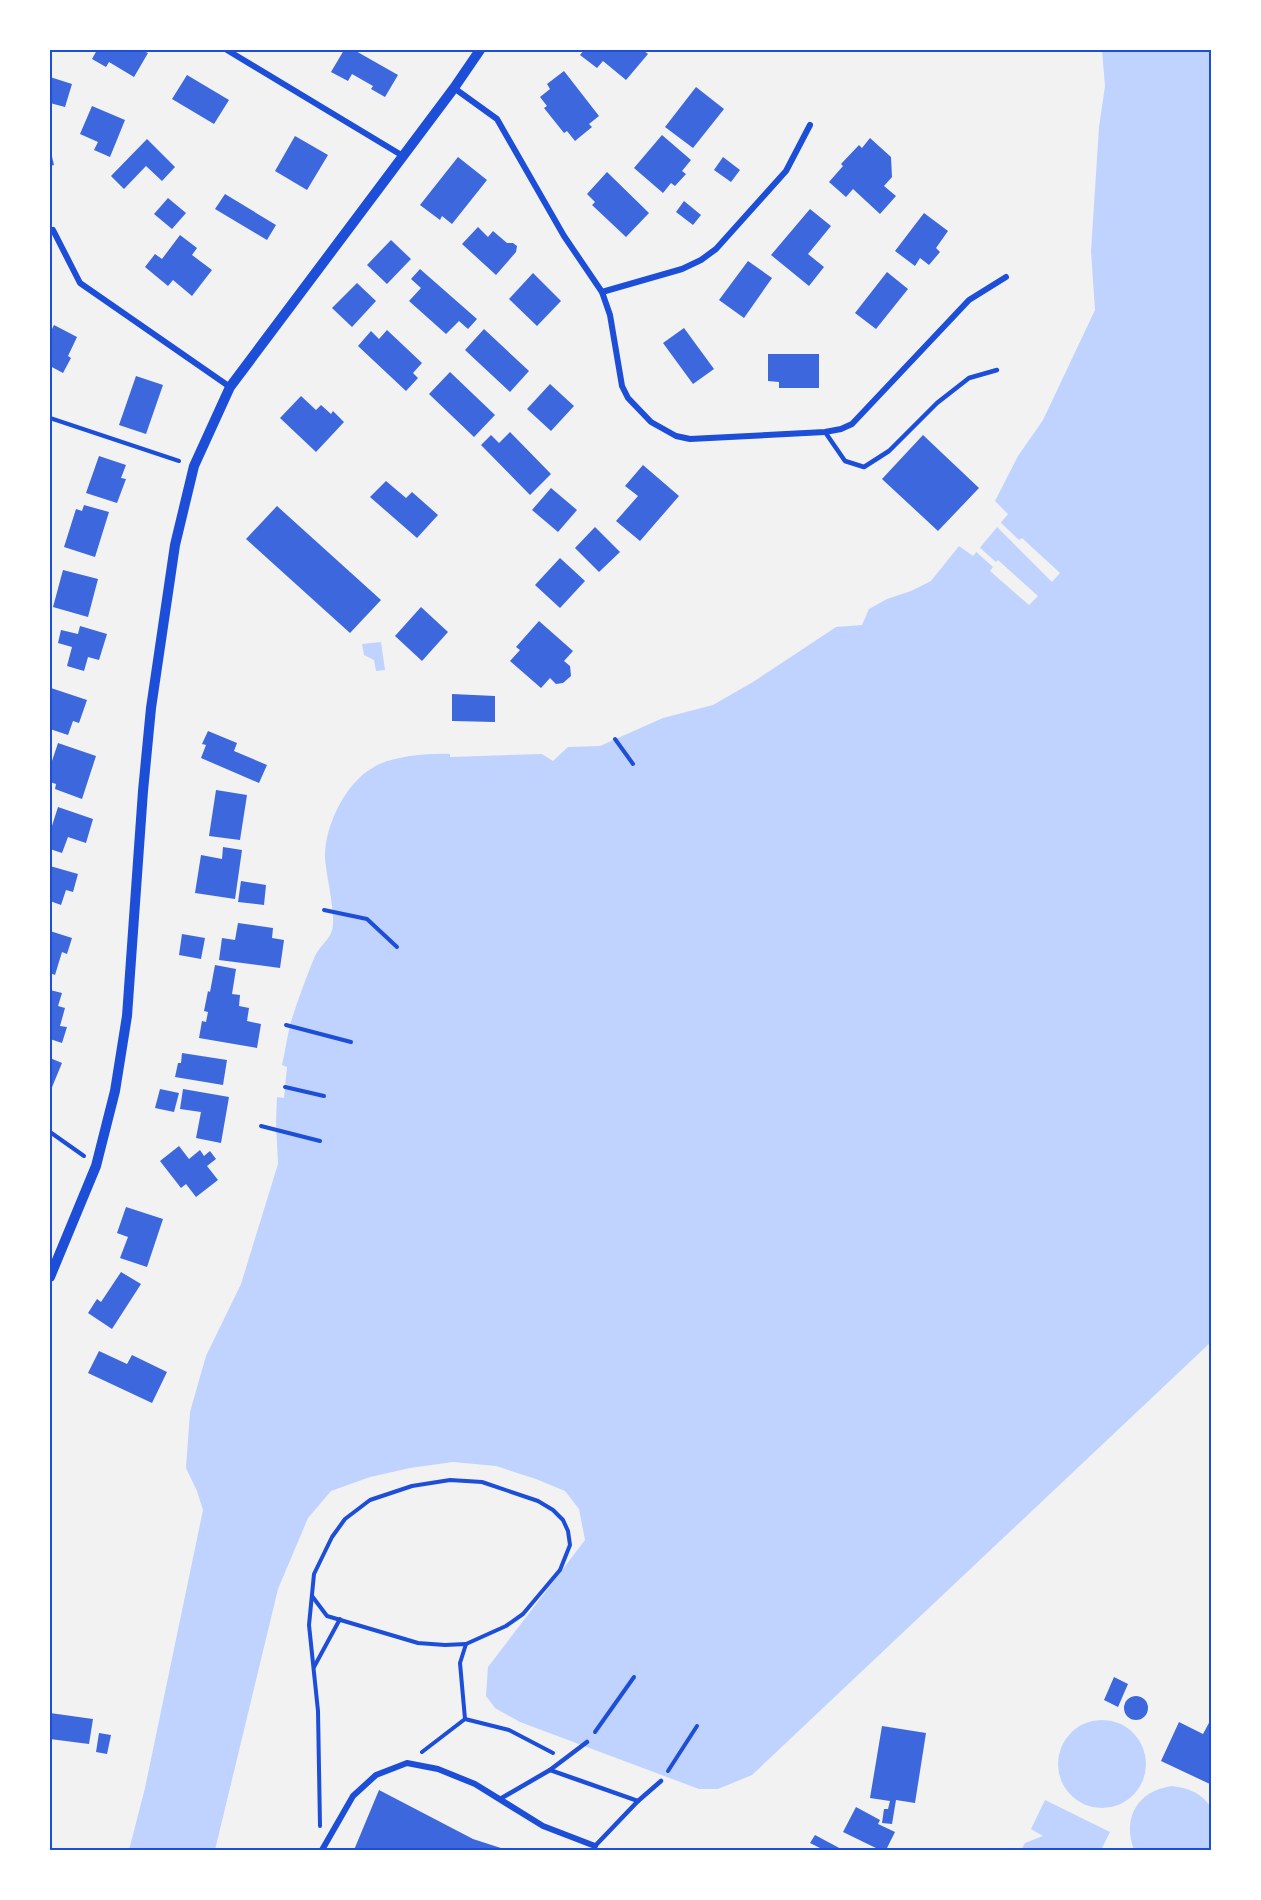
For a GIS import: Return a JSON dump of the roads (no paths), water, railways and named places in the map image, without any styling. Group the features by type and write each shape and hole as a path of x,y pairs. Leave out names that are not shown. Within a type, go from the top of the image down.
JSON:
{"street":[{"path":"227,50 403,156"},
{"path":"50,1277 96,1166 115,1091 127,1016 143,791 159,645 175,544 194,466 230,387 480,50"},
{"path":"454,88 497,119 564,236 602,292 610,315 622,386 628,398 638,410 664,430 676,436 690,439 825,432 852,424 969,300 1006,277"},
{"path":"602,292 682,269 701,260 716,249 786,171 810,125"},
{"path":"53,230 80,283 230,387"},
{"path":"322,1851 353,1797 376,1775 407,1764 448,1773 475,1784 544,1827 596,1846"}],"lane":[{"path":"825,432 845,461 864,467 889,451 937,403 969,378 997,370"},
{"path":"500,1799 550,1770 587,1742"},
{"path":"550,1770 638,1801"},
{"path":"596,1846 638,1801 661,1781"}],"water":[{"path":"1102,50 1211,50 1211,1342 752,1775 718,1789 699,1789 520,1722 495,1708 486,1696 488,1667 585,1540 579,1509 565,1491 496,1466 453,1462 370,1477 331,1491 308,1518 278,1589 215,1850 129,1850 145,1788 203,1510 186,1468 190,1412 206,1356 241,1284 278,1164 277,1097 284,1098 287,1067 282,1065 290,1025 315,956 331,933 333,926 325,856 329,831 339,806 346,794 364,774 391,760 432,754 450,754 450,757 542,754 553,761 568,747 600,746 663,718 713,705 753,682 836,627 862,625 869,609 931,581 959,546 973,556 1008,514 995,501 1018,456 1043,420 1095,310 1091,251 1099,127 1105,86"},
{"path":"381,642 385,670 376,671 374,660 364,655 362,644"},
{"path":"1102,1720 1119,1724 1133,1733 1142,1747 1146,1764 1142,1781 1133,1795 1119,1804 1102,1808 1085,1804 1071,1795 1062,1781 1058,1764 1062,1747 1071,1733 1085,1724"},
{"path":"1172,1786 1194,1792 1211,1808 1211,1850 1134,1850 1130,1827 1135,1808 1150,1794"},
{"path":"1045,1800 1110,1832 1101,1850 1021,1850 1025,1843 1043,1836 1031,1829"}]}
